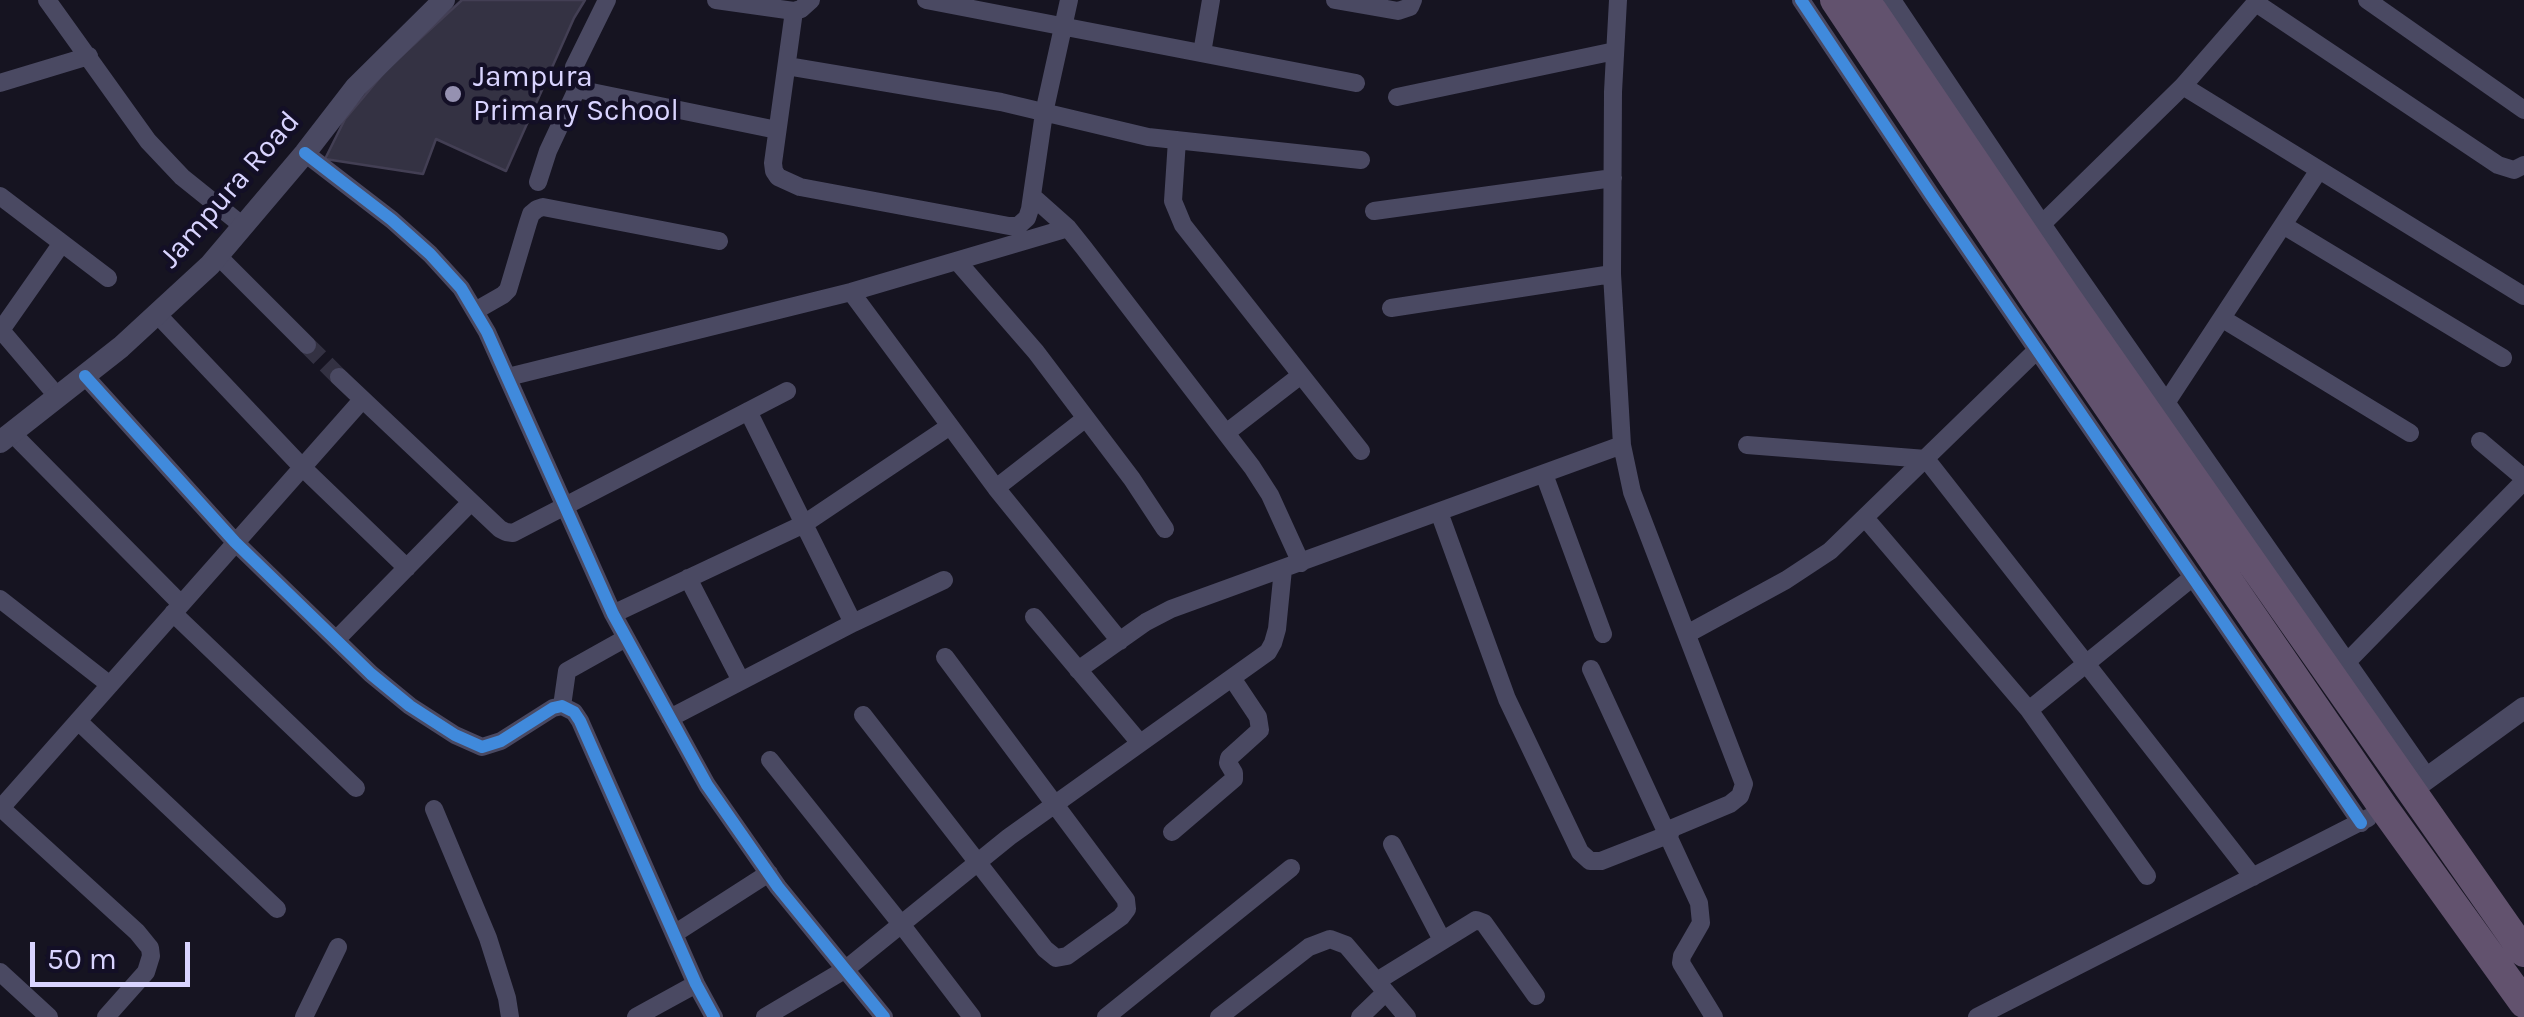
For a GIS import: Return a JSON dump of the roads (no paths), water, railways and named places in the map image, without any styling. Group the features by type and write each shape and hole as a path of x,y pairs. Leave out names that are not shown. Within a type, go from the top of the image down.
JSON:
{"highway":[{"path":"1835,0 2372,815 2524,1003"},
{"path":"1865,0 2064,294 2419,784 2519,936"}],"street":[{"path":"47,0 148,141 182,177 243,226"},
{"name":"Jampura Road","path":"6,438 85,376 218,256 356,86 444,0"},
{"path":"606,0 574,68 572,82 577,89 777,130"},
{"path":"716,0 794,12 811,0"},
{"path":"926,0 1356,83"},
{"path":"794,12 773,163 774,171 784,181 1018,226 1027,218 1032,196 1044,113 1069,0"},
{"path":"1202,53 1211,0"},
{"path":"1335,0 1398,11 1410,7 1413,0"},
{"path":"1439,512 1507,699 1580,852 1590,860 1601,861 1730,804 1740,796 1744,784 1632,492 1622,446 1612,274 1618,0"},
{"path":"1801,0 2192,577 2372,815"},
{"path":"1892,0 2346,662 2419,784"},
{"path":"2367,0 2524,110"},
{"path":"2042,224 2184,86 2257,1 2498,165 2514,170 2524,165"},
{"path":"1397,97 1615,52"},
{"path":"0,83 88,56"},
{"path":"787,66 1000,102 1148,137 1360,160"},
{"path":"2184,86 2524,296"},
{"path":"538,182 577,89"},
{"path":"1177,140 1174,201 1183,225 1361,452"},
{"path":"304,153 392,220 461,288 508,377 613,614 708,785 769,874 884,1017"},
{"path":"2166,403 2319,170"},
{"path":"1374,211 1613,178"},
{"path":"0,196 108,278"},
{"path":"765,1017 846,970 1054,804 1274,644 1292,566 1270,496 1068,228 1032,196"},
{"path":"475,311 508,290 528,223 537,208 719,242"},
{"path":"2283,225 2503,358"},
{"path":"508,377 851,292 1068,228"},
{"path":"58,396 1,329 62,243"},
{"path":"218,256 307,346"},
{"path":"956,261 1036,352 1165,529"},
{"path":"1391,308 1612,274"},
{"path":"851,292 996,488 1120,641"},
{"path":"157,314 302,467 407,568"},
{"path":"2223,319 2410,433"},
{"path":"1687,634 1830,551 2037,350"},
{"path":"0,356 20,352"},
{"path":"1226,433 1301,375"},
{"path":"85,376 235,542 390,691 455,736 472,744 490,746 553,708 562,706 574,712 714,1017"},
{"path":"339,377 471,502 500,528 512,533 787,390"},
{"path":"106,1017 146,972 152,956 150,948 0,809 362,400"},
{"path":"748,410 853,623"},
{"path":"996,488 1086,418"},
{"path":"613,614 804,524 950,426"},
{"path":"6,438 356,788"},
{"path":"2346,662 2524,479 2480,441"},
{"path":"1747,445 1926,459 2253,878"},
{"path":"1078,670 1146,622 1172,610 1622,446"},
{"path":"1544,474 1603,634"},
{"path":"336,640 471,502"},
{"path":"1866,519 2028,710 2147,876"},
{"path":"2028,710 2192,577"},
{"path":"688,578 741,681"},
{"path":"670,718 944,580"},
{"path":"0,600 110,685"},
{"path":"1034,617 1140,743"},
{"path":"562,706 568,671 626,638"},
{"path":"863,715 1045,950 1056,958 1067,956 1120,918 1127,908 1126,900 945,657"},
{"path":"1592,669 1700,902 1702,914 1697,932 1681,963 1714,1017"},
{"path":"1172,832 1234,780 1229,758 1260,730 1258,717 1232,678"},
{"path":"1977,1017 2372,815 2524,708"},
{"path":"78,721 277,909"},
{"path":"770,760 972,1017"},
{"path":"434,808 488,938 510,1017"},
{"path":"1392,844 1442,940"},
{"path":"1106,1017 1291,868"},
{"path":"674,934 769,874"},
{"path":"1360,1017 1382,986 1471,922 1480,921 1536,996"},
{"path":"1219,1017 1310,947 1330,938 1346,945 1408,1017"},
{"path":"304,1017 338,947"},
{"path":"0,972 49,1017"},
{"path":"636,1017 696,984"}],"tunnel":[{"path":"307,345 339,377"}],"place":[{"name":"Jampura Primary School","path":"453,94"}]}
